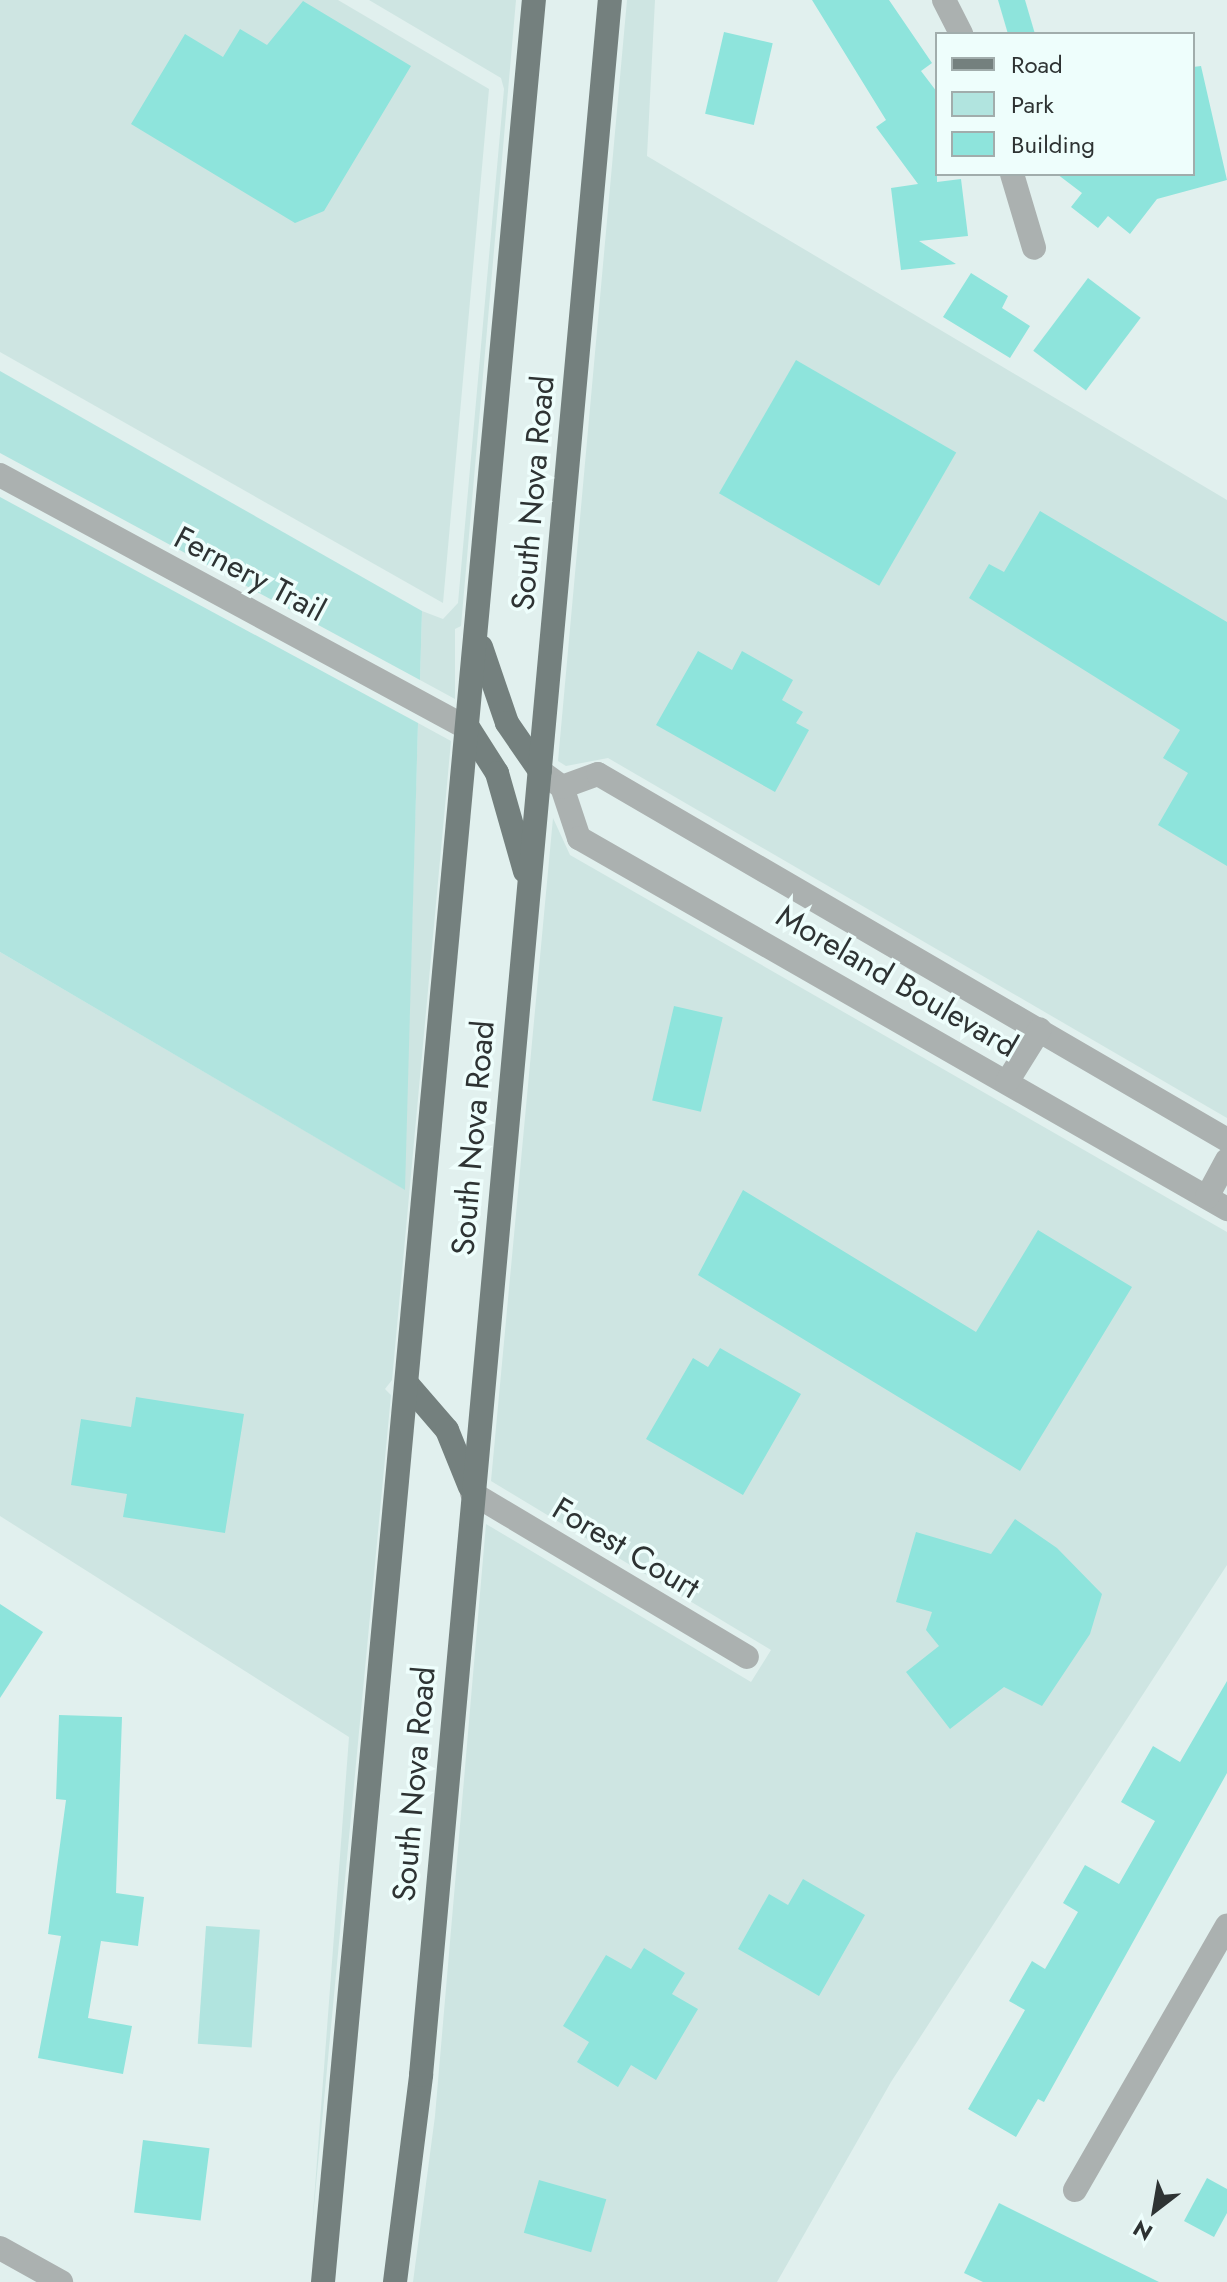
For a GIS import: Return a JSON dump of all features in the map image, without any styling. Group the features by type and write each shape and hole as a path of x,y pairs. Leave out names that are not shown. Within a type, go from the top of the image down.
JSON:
{"main road":[{"name":"South Nova Road","path":"319,2281 409,1386 534,0"},
{"name":"South Nova Road","path":"395,2282 421,2075 610,0"},
{"path":"477,637 507,723 540,771"},
{"path":"469,729 497,773 529,884"},
{"path":"409,1386 447,1430 472,1493"}],"street":[{"path":"944,0 960,32"},
{"path":"1013,176 1034,248"},
{"name":"Fernery Trail","path":"0,475 469,729"},
{"path":"540,771 562,787"},
{"name":"Moreland Boulevard","path":"1217,1203 579,838 562,787 598,774 1227,1140"},
{"path":"1007,1082 1040,1029"},
{"path":"1217,1203 1227,1160"},
{"name":"Forest Court","path":"472,1493 747,1657"},
{"path":"1075,2190 1227,1926"},
{"path":"0,2248 61,2282"}],"shaded area":[{"path":"0,0 338,0 489,89 443,603 0,352"},
{"path":"369,0 516,0 461,626 455,629 455,699 420,680 422,611 443,619 458,603 504,89 501,78"},
{"path":"627,0 655,0 647,156 1227,500 1227,1118 608,758 566,766 558,761"},
{"path":"418,723 451,741 392,1380 385,1389 391,1395 312,2227 349,1737 0,1516 0,952 404,1189"},
{"path":"553,818 570,855 1227,1232 1227,1565 891,2082 777,2282 413,2282 435,2116 486,1524 751,1682 771,1650 491,1481"}],"green space":[{"path":"0,371 422,611 420,680 0,453"},
{"path":"0,497 418,723 405,1190 0,952"},
{"path":"206,1926 260,1930 252,2047 198,2044"}],"building":[{"path":"812,0 889,0 932,63 921,71 935,89 935,176 937,182 961,179 968,236 919,241 956,264 901,270 891,188 918,184 876,127 886,120"},
{"path":"998,0 1025,0 1034,32 1007,32"},
{"path":"303,1 411,66 324,211 295,223 131,124 185,34 223,57 240,29 267,45"},
{"path":"724,32 773,43 754,125 705,114"},
{"path":"1201,66 1227,180 1157,199 1130,234 1108,216 1098,228 1071,207 1082,193 1060,176 1195,176 1195,67"},
{"path":"971,273 1008,296 1002,308 1030,326 1010,358 943,317"},
{"path":"1088,278 1141,318 1086,390 1033,351"},
{"path":"796,360 956,453 879,586 719,493"},
{"path":"1040,511 1227,622 1227,866 1158,825 1188,773 1163,758 1180,730 969,598 989,564 1004,572"},
{"path":"698,651 732,670 742,651 793,680 782,700 803,712 796,723 809,730 775,792 656,725"},
{"path":"674,1006 723,1017 701,1112 652,1101"},
{"path":"743,1190 976,1332 1038,1230 1132,1287 1020,1471 698,1275"},
{"path":"720,1348 801,1394 743,1495 646,1439 693,1358 708,1367"},
{"path":"136,1397 244,1414 225,1533 123,1517 127,1494 71,1485 81,1419 131,1427"},
{"path":"1015,1519 1057,1548 1102,1594 1090,1634 1042,1706 1004,1687 950,1729 906,1672 939,1646 926,1630 932,1612 896,1602 916,1532 991,1554"},
{"path":"0,1604 43,1632 0,1698"},
{"path":"1227,1681 1227,1773 1044,2102 1038,2099 1016,2137 968,2109 1025,2010 1009,2001 1032,1961 1045,1969 1078,1912 1063,1903 1085,1865 1119,1884 1155,1821 1121,1802 1153,1746 1180,1762"},
{"path":"59,1715 122,1717 116,1893 144,1897 138,1946 101,1941 88,2018 132,2026 123,2074 38,2058 61,1936 48,1934 66,1800 56,1799"},
{"path":"803,1879 865,1915 819,1996 738,1949 769,1894 788,1905"},
{"path":"644,1948 685,1973 672,1994 698,2009 656,2080 631,2065 618,2087 577,2062 589,2042 563,2026 606,1955 631,1969"},
{"path":"143,2140 210,2148 201,2221 134,2212"},
{"path":"1207,2178 1227,2189 1227,2213 1214,2237 1184,2221"},
{"path":"539,2180 606,2199 591,2252 524,2233"},
{"path":"999,2203 1159,2282 983,2282 964,2273"}]}
